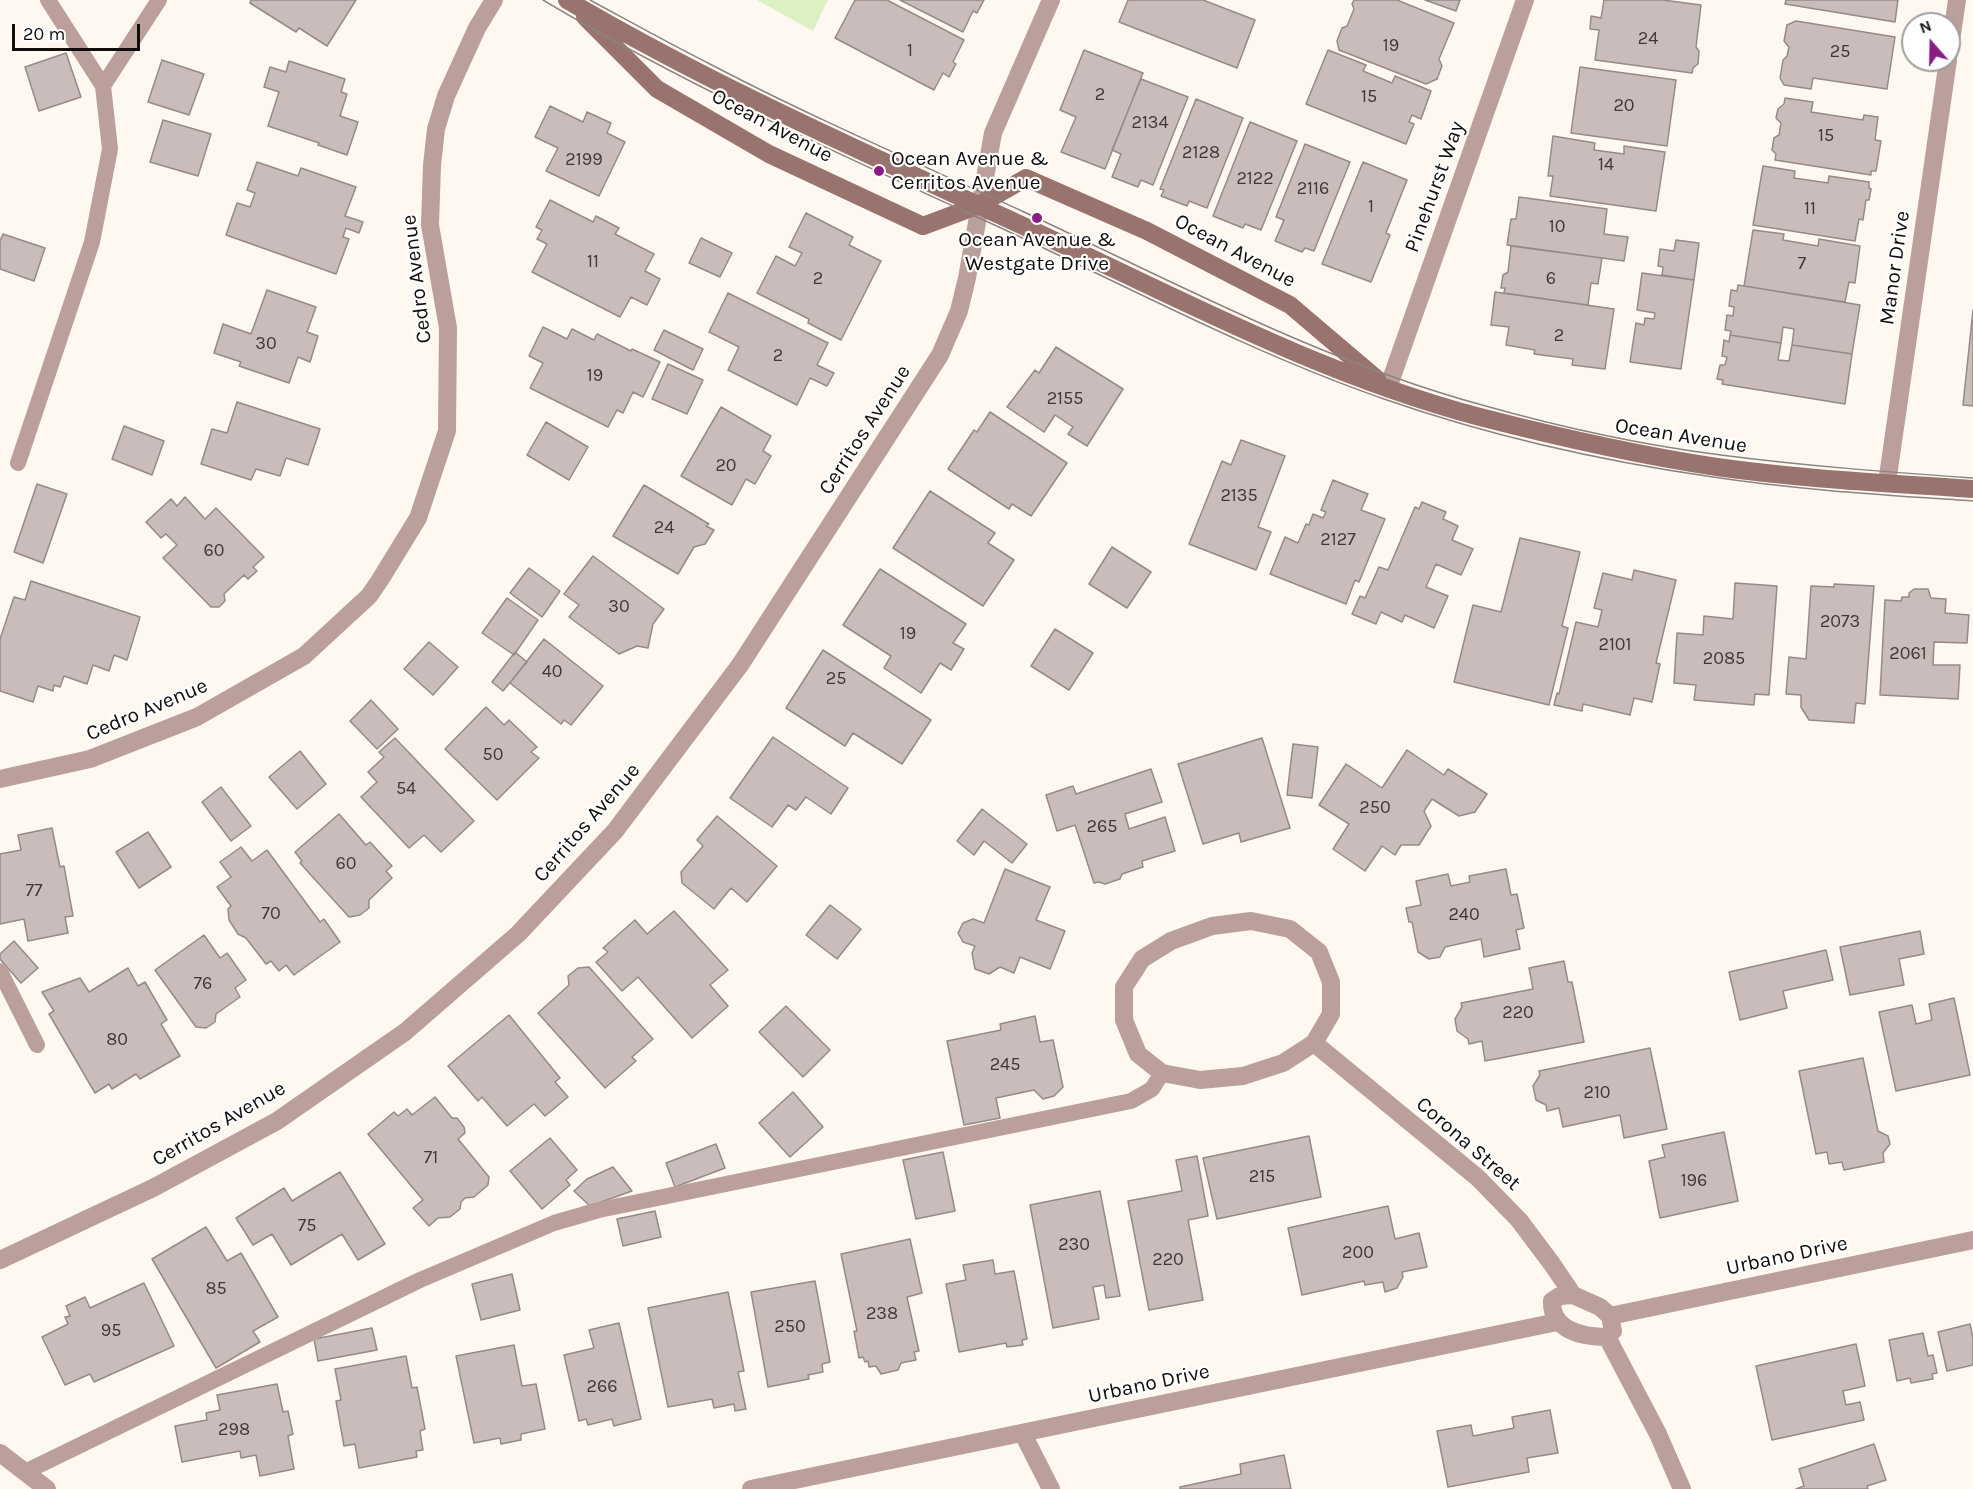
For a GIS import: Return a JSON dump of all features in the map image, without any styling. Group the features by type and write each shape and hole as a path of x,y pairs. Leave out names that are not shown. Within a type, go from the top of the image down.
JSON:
{"main road":[{"name":"Ocean Avenue","path":"569,1 704,75 979,206 1257,335 1388,388 1477,416 1644,454 1718,467 1973,489"},
{"name":"Ocean Avenue","path":"569,1 657,89 769,154 923,226 979,206 1026,178 1147,231 1290,304 1388,388"}],"street":[{"name":"Cedro Avenue","path":"0,779 90,759 197,717 304,656 369,597 375,588 418,519 447,431 448,328 430,225 432,165 436,129 446,96 477,28 494,0"},
{"name":"Cerritos Avenue","path":"0,1260 153,1188 277,1121 405,1032 518,934 615,831 740,665 940,355 959,311 967,278 993,133 1052,0"},
{"name":"Pinehurst Way","path":"1388,388 1525,0"},
{"name":"Manor Drive","path":"1887,483 1946,72"},
{"path":"1251,921 1290,929 1319,952 1331,982 1331,1014 1314,1043 1283,1063 1243,1077 1200,1080 1162,1073 1138,1054 1124,1020 1124,987 1142,959 1171,941 1212,926 1251,921"},
{"name":"Corona Street","path":"1314,1043 1478,1178 1519,1220 1573,1295"},
{"name":"Urbano Drive","path":"1610,1316 1973,1240"},
{"path":"1573,1295 1600,1308 1610,1316 1613,1331 1607,1337 1595,1337 1576,1332 1557,1322 1551,1312 1552,1301 1560,1296 1573,1295"},
{"name":"Urbano Drive","path":"751,1489 1557,1322"},
{"path":"1607,1337 1658,1434 1682,1489"},
{"path":"1023,1434 1052,1489"},
{"path":"0,1453 47,1489"}],"lane":[{"path":"18,463 92,242 110,150 103,86 48,0"},
{"path":"103,86 159,0"},
{"path":"0,971 37,1045"},
{"path":"25,1472 420,1280 554,1223 598,1210 1131,1101 1152,1089 1162,1073"}],"green space":[{"path":"757,0 828,0 813,31"}],"building":[{"path":"251,0 356,0 327,46 299,28 296,32 250,3"},
{"path":"855,0 887,0 964,40 953,62 956,64 949,77 943,73 934,90 835,38"},
{"path":"900,0 984,0 977,13 973,11 963,32"},
{"path":"1128,0 1203,0 1255,20 1237,68 1119,22"},
{"path":"1354,0 1397,0 1454,23 1439,59 1442,66 1437,79 1426,84 1339,50 1337,41 1342,28 1347,26 1354,9 1352,4"},
{"path":"1425,0 1460,0 1456,11"},
{"path":"1604,0 1663,0 1701,5 1696,47 1699,51 1698,64 1693,68 1692,73 1595,60 1599,30 1590,29 1591,16 1601,18"},
{"path":"1786,0 1898,0 1895,22 1785,4"},
{"path":"1796,21 1895,37 1887,89 1813,78 1811,89 1784,85 1780,78 1783,60 1787,56 1789,47 1784,41 1787,25"},
{"path":"1084,50 1143,73 1105,169 1061,152 1076,117 1060,110"},
{"path":"1328,50 1366,65 1363,71 1392,83 1395,76 1431,91 1421,119 1412,115 1409,122 1414,124 1406,144 1306,104"},
{"path":"66,53 81,97 39,111 25,67"},
{"path":"162,60 204,74 189,115 148,102"},
{"path":"289,61 345,79 341,92 347,94 340,116 358,122 347,155 268,126 279,92 264,87 270,67 286,72"},
{"path":"1580,67 1676,80 1667,146 1571,133"},
{"path":"1141,79 1188,97 1153,185 1141,180 1138,187 1112,177 1121,154 1112,150"},
{"path":"1785,98 1813,102 1811,112 1863,120 1864,115 1878,117 1875,140 1881,141 1876,171 1871,171 1871,175 1775,160 1776,154 1772,150 1774,138 1779,135 1781,123 1776,118 1778,109 1784,104"},
{"path":"1196,99 1243,118 1207,208 1189,201 1187,206 1161,196 1164,190 1160,189"},
{"path":"550,106 583,122 587,112 611,123 607,133 625,142 599,196 546,171 558,148 535,137"},
{"path":"163,120 211,134 198,176 150,162"},
{"path":"1250,122 1297,141 1261,230 1245,224 1243,228 1213,216"},
{"path":"1553,136 1595,143 1594,150 1624,154 1624,146 1665,152 1656,211 1550,196 1553,176 1548,176"},
{"path":"1305,144 1350,162 1314,251 1305,248 1302,252 1275,241 1284,220 1276,217"},
{"path":"257,162 298,176 301,168 356,187 345,216 363,222 359,233 346,228 343,237 349,239 336,274 226,235 237,203 250,207 255,193 247,190"},
{"path":"1363,162 1407,180 1386,233 1390,235 1371,282 1322,264"},
{"path":"1763,166 1795,171 1794,178 1828,183 1829,176 1869,182 1871,189 1869,200 1866,200 1863,220 1859,219 1855,241 1753,225"},
{"path":"1519,197 1607,209 1604,234 1628,237 1624,261 1507,245 1511,219 1516,219"},
{"path":"550,200 593,222 596,216 619,228 615,234 654,254 645,271 660,279 647,305 631,297 620,317 532,272 547,244 537,239 542,230 536,227"},
{"path":"806,213 853,237 849,245 881,261 841,340 808,323 809,319 757,293 776,256 795,266 802,253 789,247"},
{"path":"1753,230 1784,234 1783,240 1818,246 1819,239 1860,246 1855,283 1849,282 1845,302 1744,286"},
{"path":"3,234 45,248 34,281 0,269 0,241"},
{"path":"701,238 732,253 720,277 689,263"},
{"path":"1676,240 1699,243 1694,280 1662,275 1663,267 1658,266 1660,249 1674,251"},
{"path":"1511,246 1602,258 1598,284 1591,283 1588,305 1504,293 1505,288 1501,288 1503,275 1508,272"},
{"path":"1642,273 1694,280 1681,369 1630,362 1636,323 1644,325 1645,318 1654,319 1655,313 1637,310"},
{"path":"1738,285 1860,305 1852,354 1792,345 1794,329 1783,327 1781,343 1730,335 1731,331 1725,330 1727,315 1733,316 1734,307 1729,306 1731,290 1737,291"},
{"path":"267,290 316,307 307,332 318,336 310,362 298,357 289,383 239,366 241,362 214,353 223,324 251,334"},
{"path":"1495,292 1614,309 1605,369 1572,365 1573,359 1534,354 1535,350 1506,345 1509,327 1491,325"},
{"path":"728,293 828,343 817,365 834,373 827,386 810,378 797,405 728,370 739,347 709,332"},
{"path":"1973,310 1973,406 1963,405"},
{"path":"543,327 567,339 572,329 594,340 597,334 660,362 643,397 633,392 623,413 617,410 608,427 530,388 543,363 529,356"},
{"path":"664,330 703,349 693,370 654,350"},
{"path":"1730,335 1781,343 1778,360 1789,361 1792,345 1852,354 1845,404 1722,384 1723,380 1717,379 1720,365 1725,365 1727,357 1722,356 1724,340 1729,342"},
{"path":"1056,347 1123,389 1087,446 1068,434 1073,427 1055,415 1044,432 1007,407 1035,370 1039,373"},
{"path":"668,364 703,380 687,414 652,399"},
{"path":"237,402 320,429 308,465 286,458 280,476 256,469 251,480 201,464 212,429 227,433"},
{"path":"721,407 771,436 763,451 771,456 755,484 746,479 732,505 681,476"},
{"path":"990,412 1067,463 1031,516 1012,504 1009,509 948,469 974,430 977,432"},
{"path":"546,422 588,447 569,480 527,455"},
{"path":"124,426 164,441 152,475 112,459"},
{"path":"1241,440 1285,456 1258,527 1271,532 1256,570 1189,544 1222,461 1231,465"},
{"path":"1333,480 1368,494 1361,510 1385,519 1359,582 1355,580 1346,604 1270,574 1285,537 1298,543 1313,514 1323,518 1326,512 1321,510"},
{"path":"37,484 67,494 43,563 14,552"},
{"path":"644,485 709,524 706,526 714,530 705,544 694,547 678,574 613,536"},
{"path":"930,491 995,533 988,543 1014,560 983,606 893,548"},
{"path":"185,497 205,519 216,508 264,557 253,567 257,571 248,579 244,575 224,594 225,601 219,607 211,607 163,558 177,545 166,534 161,538 146,522 171,499 177,506"},
{"path":"1422,502 1446,512 1443,519 1458,526 1452,540 1473,549 1461,575 1436,564 1426,587 1448,596 1434,628 1405,615 1402,622 1381,612 1376,624 1352,614 1360,596 1365,598 1379,567 1388,570 1415,507 1419,509"},
{"path":"1520,538 1580,552 1562,626 1568,628 1549,705 1454,682 1473,605 1501,612"},
{"path":"1112,547 1151,572 1127,608 1089,584"},
{"path":"593,556 664,609 653,624 648,648 637,646 619,654 569,617 579,605 564,594"},
{"path":"529,568 560,591 542,617 510,593"},
{"path":"880,569 966,624 953,643 964,649 951,670 940,663 921,693 884,668 891,656 843,625"},
{"path":"1634,570 1676,580 1656,663 1660,664 1652,702 1634,698 1630,715 1583,704 1582,711 1554,705 1557,693 1559,694 1576,622 1598,627 1602,610 1594,608 1603,573 1632,580"},
{"path":"31,581 140,617 127,660 114,655 109,671 93,665 87,684 64,676 60,687 54,685 53,691 38,686 33,702 0,691 0,639 14,597 25,600"},
{"path":"1735,583 1777,586 1769,695 1755,694 1754,705 1694,700 1696,685 1674,683 1677,633 1703,635 1704,616 1733,619"},
{"path":"1834,584 1874,586 1865,704 1856,703 1854,723 1809,720 1801,707 1801,695 1786,694 1789,657 1806,659 1811,586 1834,587"},
{"path":"1914,589 1928,589 1931,598 1946,599 1945,613 1969,615 1967,643 1934,642 1933,665 1960,665 1958,699 1880,695 1885,600 1901,601 1902,597 1909,597 1909,593"},
{"path":"507,598 538,620 514,655 482,633"},
{"path":"1055,629 1093,653 1069,690 1031,666"},
{"path":"544,639 603,686 571,725 564,720 561,724 510,683"},
{"path":"429,642 458,667 433,695 404,669"},
{"path":"823,650 931,720 902,764 853,733 845,746 786,708"},
{"path":"515,652 527,662 503,691 492,682"},
{"path":"371,700 398,729 377,749 350,721"},
{"path":"486,707 504,725 509,720 537,747 531,752 539,758 497,800 445,749"},
{"path":"773,737 848,788 831,814 806,797 796,810 788,805 772,827 730,798"},
{"path":"395,738 474,821 441,852 424,835 409,848 361,797 377,782 368,772 384,757 379,752"},
{"path":"1262,738 1290,828 1241,842 1239,833 1203,844 1178,764"},
{"path":"1293,744 1318,747 1312,798 1287,795"},
{"path":"1407,750 1444,775 1448,769 1487,794 1475,812 1459,816 1432,799 1424,811 1431,826 1419,845 1401,845 1395,855 1382,846 1365,871 1333,849 1349,824 1319,805 1346,764 1382,788"},
{"path":"300,751 326,784 297,809 269,777"},
{"path":"1151,769 1162,802 1125,814 1129,829 1165,817 1175,851 1142,861 1143,867 1122,874 1120,879 1105,884 1094,883 1075,825 1057,831 1046,795 1073,786 1076,794"},
{"path":"221,787 251,826 231,841 202,802"},
{"path":"982,809 1027,844 1012,863 984,841 974,855 957,841"},
{"path":"339,814 366,845 370,842 392,866 386,871 392,878 369,900 369,908 360,915 349,917 300,863 302,861 295,852"},
{"path":"717,816 777,866 747,902 731,888 714,909 682,883 681,872 703,846 697,840"},
{"path":"52,828 60,867 64,866 73,916 65,917 68,933 28,941 24,919 0,924 0,854 21,850 18,835"},
{"path":"148,832 171,867 139,888 116,852"},
{"path":"241,847 252,861 267,850 320,922 324,919 340,942 294,975 286,965 279,971 271,961 266,964 246,938 238,934 229,920 228,909 231,906 217,887 231,877 220,862"},
{"path":"1005,869 1050,887 1036,920 1065,931 1050,969 1020,957 1014,973 1000,967 989,974 975,969 972,953 975,946 963,942 958,933 963,923 973,919 984,923"},
{"path":"1506,869 1511,895 1517,894 1524,928 1516,930 1520,949 1484,957 1481,939 1445,947 1440,957 1429,959 1418,952 1412,922 1409,922 1406,908 1421,905 1416,881 1448,874 1451,886 1470,882 1469,876"},
{"path":"830,905 861,929 837,959 806,935"},
{"path":"674,911 728,970 710,985 728,1006 692,1038 638,977 622,991 596,962 608,952 603,948 635,920 647,934"},
{"path":"1920,931 1924,954 1899,959 1904,985 1850,995 1840,947"},
{"path":"204,935 220,958 227,953 246,980 235,988 240,997 216,1014 215,1022 206,1028 196,1027 155,970"},
{"path":"14,941 38,968 21,983 0,959 0,954"},
{"path":"1826,950 1833,980 1783,991 1787,1008 1740,1020 1729,972"},
{"path":"1564,961 1568,982 1572,982 1584,1042 1485,1061 1482,1041 1469,1044 1468,1039 1457,1031 1455,1019 1462,1007 1461,1003 1533,989 1529,968"},
{"path":"589,967 653,1039 632,1057 636,1061 605,1088 538,1013 569,985 568,976 578,968"},
{"path":"128,968 138,986 145,982 167,1020 161,1024 180,1056 140,1079 136,1074 112,1089 109,1084 95,1093 49,1014 54,1011 42,992 80,978 89,992"},
{"path":"1954,998 1970,1075 1896,1091 1879,1012 1912,1005 1916,1024 1932,1020 1929,1004"},
{"path":"786,1006 830,1050 803,1077 759,1032"},
{"path":"509,1015 560,1078 555,1082 568,1097 545,1116 534,1104 507,1126 482,1097 478,1101 448,1066"},
{"path":"1035,1016 1040,1042 1053,1040 1063,1087 1054,1096 1043,1099 1034,1090 996,1098 1000,1118 964,1125 947,1041 1001,1030 1000,1024"},
{"path":"1650,1048 1667,1129 1624,1138 1620,1115 1563,1127 1559,1108 1547,1111 1546,1105 1536,1100 1533,1086 1540,1075 1539,1071"},
{"path":"1863,1058 1878,1131 1888,1136 1890,1144 1883,1153 1884,1162 1844,1170 1842,1162 1829,1164 1827,1152 1816,1154 1799,1071"},
{"path":"793,1092 823,1127 790,1157 759,1123"},
{"path":"435,1097 452,1118 457,1118 464,1127 465,1133 458,1139 489,1177 488,1185 474,1197 465,1198 461,1202 460,1209 450,1217 438,1218 429,1226 413,1208 423,1200 368,1134 394,1112 398,1116 407,1109 412,1115"},
{"path":"1724,1132 1738,1201 1660,1218 1649,1161 1665,1157 1662,1145"},
{"path":"1309,1136 1321,1197 1217,1219 1203,1158"},
{"path":"550,1138 577,1170 566,1180 570,1185 542,1209 510,1171"},
{"path":"716,1144 725,1168 675,1187 666,1163"},
{"path":"943,1152 955,1211 916,1219 903,1160"},
{"path":"1197,1156 1208,1216 1188,1220 1203,1300 1149,1310 1128,1201 1182,1191 1176,1160"},
{"path":"613,1167 632,1191 590,1206 574,1191 587,1179"},
{"path":"340,1172 385,1244 358,1260 342,1234 291,1265 272,1234 253,1245 236,1218 284,1188 292,1201"},
{"path":"1100,1191 1120,1296 1106,1298 1104,1285 1093,1287 1099,1319 1053,1328 1030,1205"},
{"path":"1388,1206 1395,1239 1419,1233 1427,1267 1402,1272 1403,1277 1397,1288 1385,1292 1383,1282 1365,1285 1364,1281 1302,1295 1288,1228"},
{"path":"655,1211 661,1237 623,1246 617,1219"},
{"path":"206,1227 227,1261 241,1253 278,1317 253,1331 260,1342 216,1368 152,1259"},
{"path":"910,1239 922,1293 907,1297 919,1351 914,1352 916,1360 901,1363 898,1370 881,1374 876,1366 869,1367 868,1361 865,1362 863,1357 859,1358 854,1331 857,1331 841,1254"},
{"path":"993,1260 995,1274 1014,1271 1027,1339 1022,1340 1023,1345 1007,1347 1006,1343 959,1352 946,1284 966,1280 963,1265"},
{"path":"512,1274 520,1310 481,1320 472,1284"},
{"path":"815,1281 830,1362 822,1364 823,1372 808,1375 809,1379 768,1387 751,1292"},
{"path":"144,1283 174,1346 94,1382 90,1374 65,1385 42,1337 68,1324 65,1317 70,1316 66,1306 85,1297 90,1308"},
{"path":"728,1292 744,1371 738,1372 746,1409 735,1411 734,1404 714,1408 712,1399 668,1407 648,1308"},
{"path":"619,1323 641,1419 614,1426 612,1419 588,1425 586,1419 579,1421 564,1355 594,1348 589,1330"},
{"path":"1970,1324 1973,1338 1973,1365 1947,1371 1938,1332"},
{"path":"372,1328 377,1350 318,1361 314,1339"},
{"path":"1923,1333 1928,1356 1933,1355 1937,1373 1932,1374 1933,1379 1911,1383 1910,1378 1897,1381 1889,1340"},
{"path":"1856,1344 1865,1386 1843,1391 1846,1405 1860,1402 1864,1420 1772,1440 1756,1366"},
{"path":"514,1345 522,1386 536,1384 545,1429 521,1434 521,1440 501,1444 500,1438 474,1443 456,1356"},
{"path":"406,1356 412,1388 417,1387 425,1429 420,1431 423,1450 416,1451 417,1457 359,1468 355,1444 344,1446 336,1401 341,1400 335,1369"},
{"path":"277,1384 283,1412 288,1411 293,1434 288,1436 294,1469 260,1476 256,1455 241,1458 240,1451 182,1462 175,1426 207,1420 206,1413 220,1410 217,1395"},
{"path":"1550,1410 1558,1453 1527,1458 1529,1472 1448,1487 1437,1431 1471,1425 1473,1436 1514,1428 1512,1417"},
{"path":"1874,1444 1886,1480 1867,1486 1868,1489 1796,1489 1804,1486 1799,1469"},
{"path":"1284,1455 1291,1489 1180,1489 1180,1487 1241,1474 1240,1464"}],"tram line":[{"path":"543,0 649,60 812,141 1229,336 1332,380 1384,399 1505,436 1671,471 1810,489 1973,501"},
{"path":"590,0 678,48 786,102 1192,292 1306,343 1422,387 1541,421 1661,446 1784,462 1973,478"}],"place":[{"name":"Ocean Avenue & Cerritos Avenue","path":"879,171"},
{"name":"Ocean Avenue & Westgate Drive","path":"1037,218"}]}
